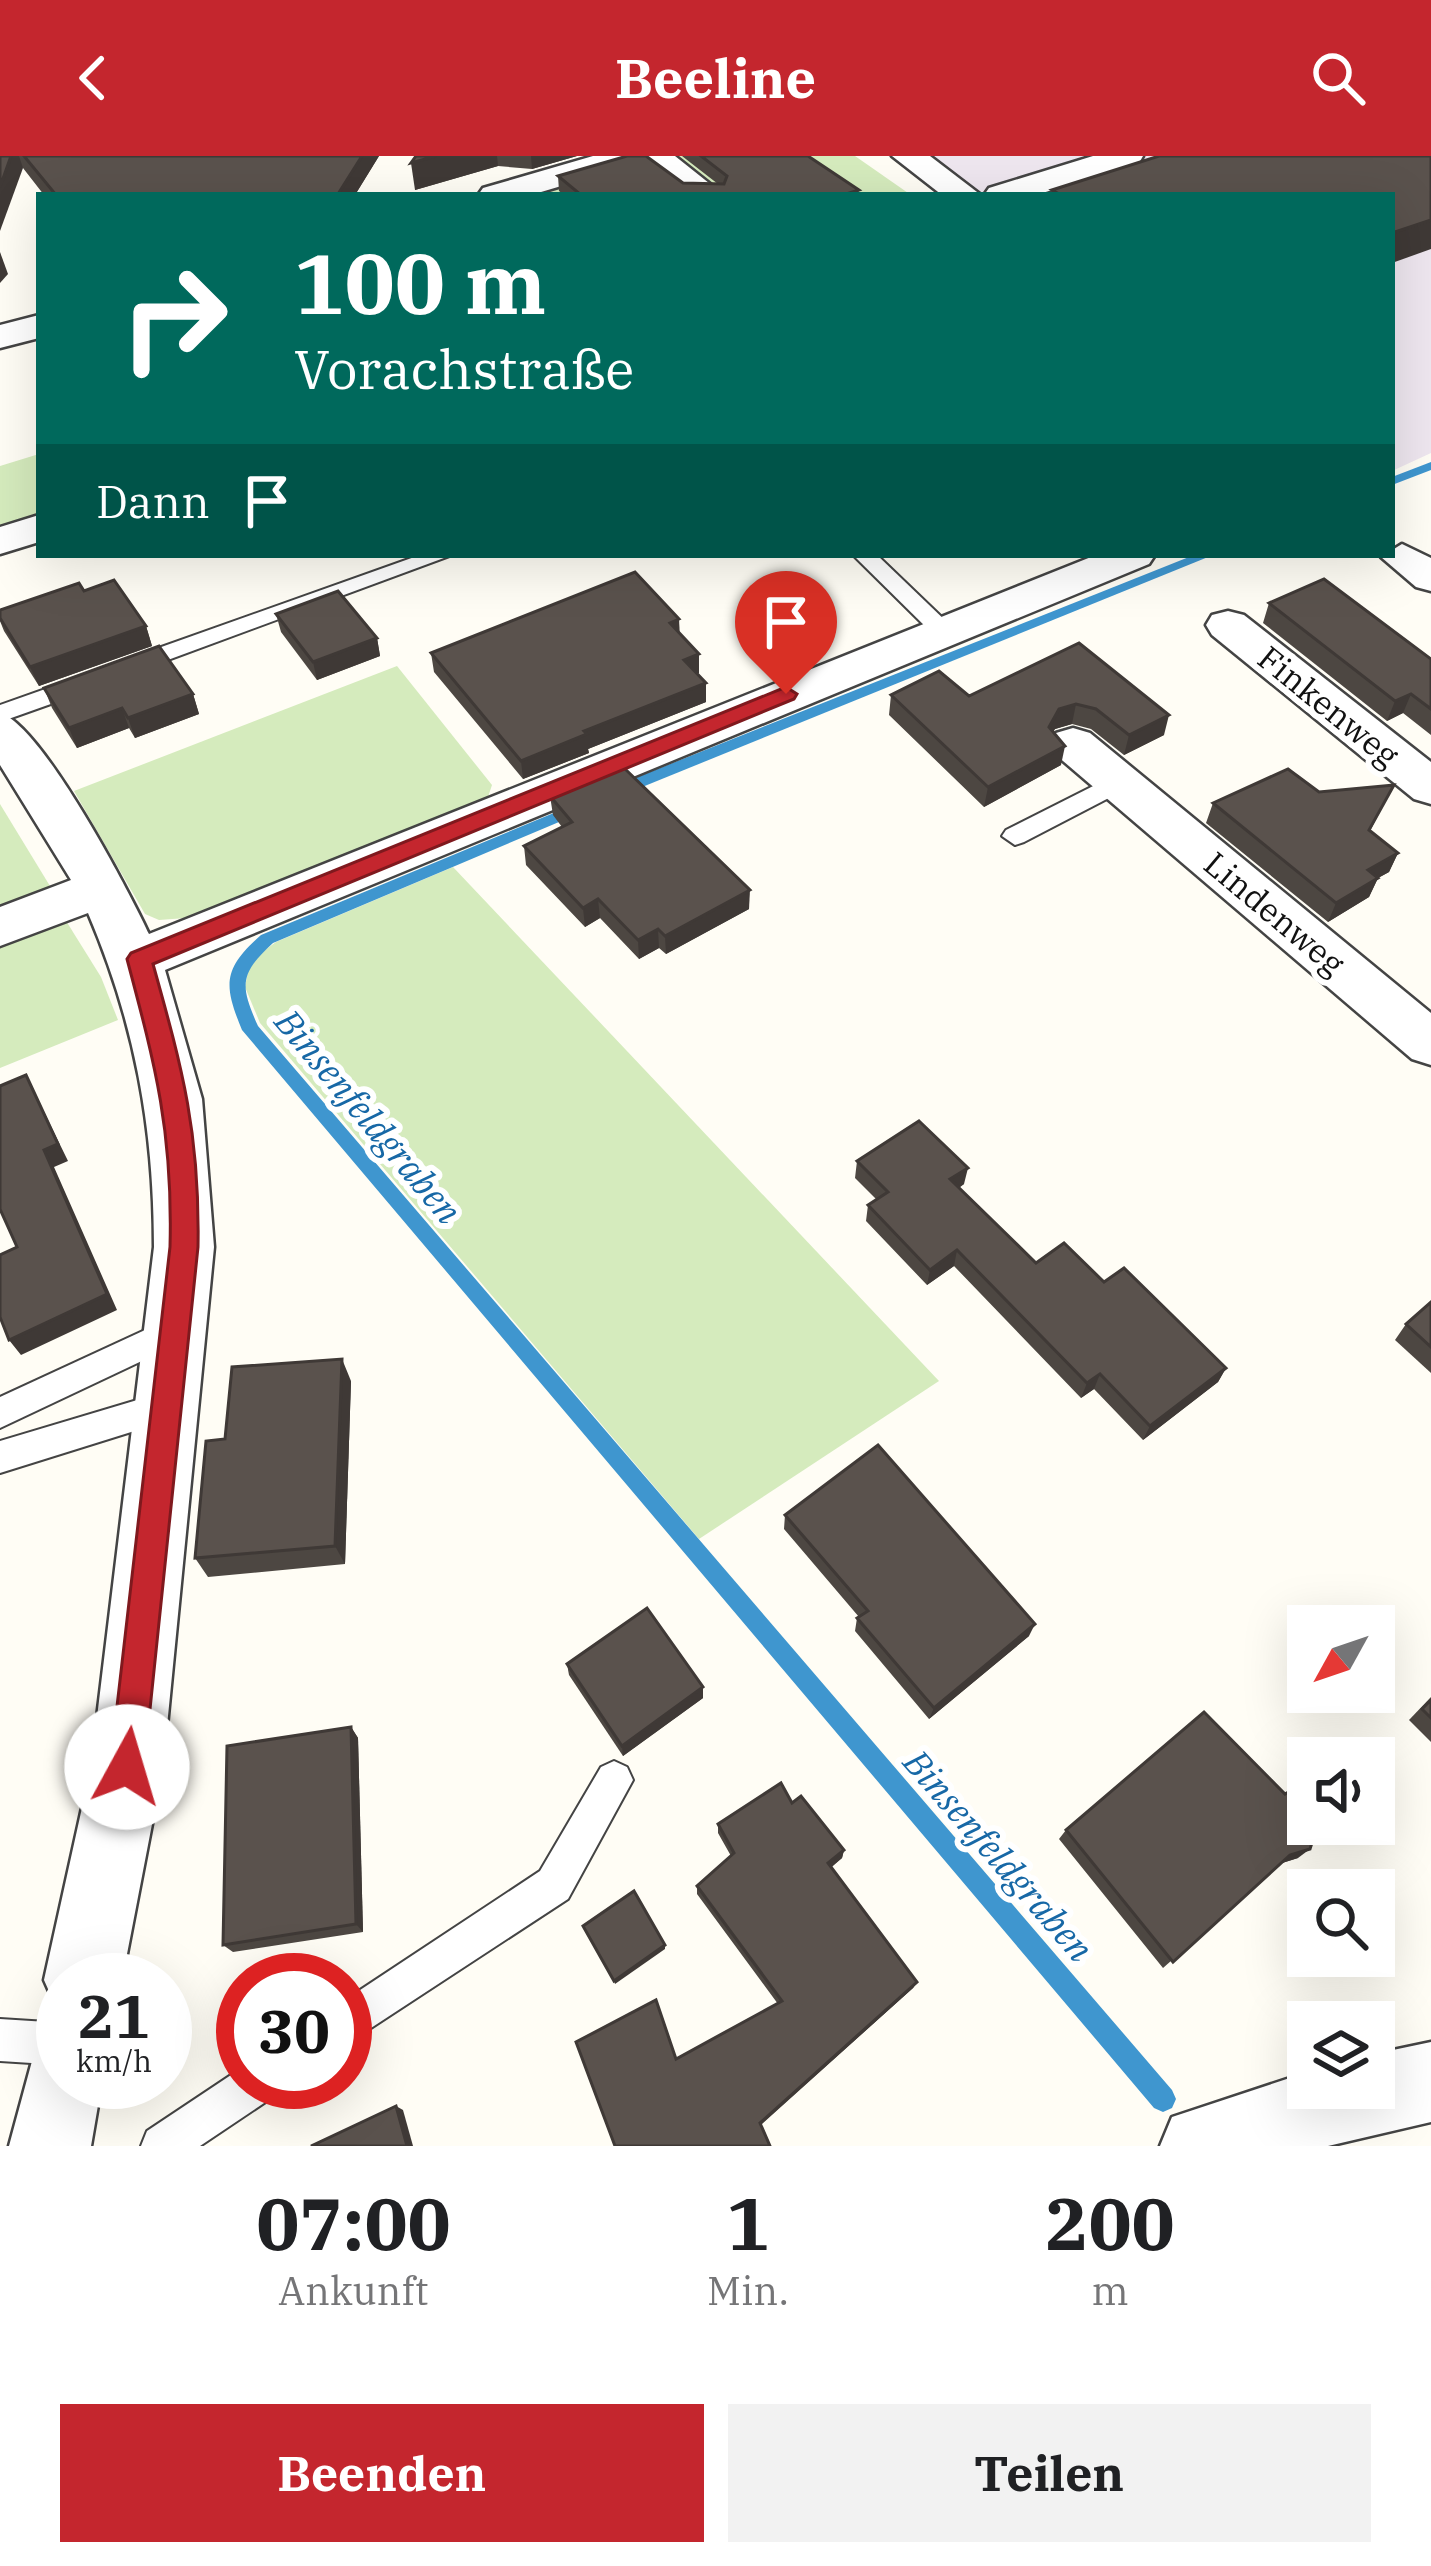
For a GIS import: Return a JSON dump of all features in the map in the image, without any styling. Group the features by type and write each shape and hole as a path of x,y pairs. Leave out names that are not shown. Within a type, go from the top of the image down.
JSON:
{"street":[{"path":"505,192 629,156"},
{"path":"654,156 703,192"},
{"path":"908,156 960,192"},
{"path":"1011,192 1127,156"},
{"path":"0,337 36,327"},
{"path":"0,541 36,529"},
{"path":"140,959 1126,558"},
{"name":"Finkenweg","path":"1228,625 1431,788"},
{"path":"0,729 104,887 140,959 178,1102 186,1167 184,1247 171,1332 127,1767 88,1953"},
{"name":"Lindenweg","path":"1073,744 1431,1044"},
{"path":"0,927 104,887"},
{"path":"1201,2146 1340,2102 1431,2082"},
{"path":"50,2146 57,2109"}],"lane":[{"path":"0,714 433,558"},
{"path":"867,558 943,631"},
{"path":"1015,836 1119,782"},
{"path":"0,1413 171,1332"},
{"path":"0,1457 164,1407"},
{"path":"372,2006 554,1885 614,1780"},
{"path":"0,2040 36,2042"},
{"path":"162,2146 218,2109"}],"shaded area":[{"path":"888,156 1431,156 1431,453 1395,470 1395,192 941,192"}],"green space":[{"path":"610,156 855,156 907,192 484,192"},
{"path":"36,455 36,518 0,529 0,466"},
{"path":"397,666 492,785 487,800 186,918 159,920 145,914 74,791"},
{"path":"0,804 53,891 0,912"},
{"path":"453,867 939,1381 699,1539 260,1023 245,987 250,961 276,942"},
{"path":"63,916 101,977 118,1020 0,1068 0,941"}],"building":[{"path":"0,156 11,156 0,187"},
{"path":"24,156 362,156 339,192 54,192"},
{"path":"627,156 646,156 683,183 724,184 727,176 701,156 808,156 859,190 577,192 558,176"},
{"path":"1159,156 1431,156 1431,220 1395,232 1395,192 1052,190"},
{"path":"635,572 679,619 670,623 699,654 684,660 706,683 521,761 431,653"},
{"path":"1324,579 1431,659 1431,709 1411,694 1395,701 1269,603"},
{"path":"114,580 146,626 30,667 0,618 0,610 79,583 84,591"},
{"path":"338,591 377,638 313,662 276,614"},
{"path":"1079,643 1169,715 1129,735 1096,709 1076,704 1059,709 1049,727 1065,746 988,787 891,695 939,671 969,696"},
{"path":"159,646 193,694 128,718 122,708 69,728 44,688"},
{"path":"622,766 750,890 665,936 658,929 638,940 598,899 583,908 524,846 572,822 550,796"},
{"path":"1288,769 1319,792 1394,785 1369,830 1398,853 1368,870 1378,878 1336,903 1213,803"},
{"path":"26,1075 58,1144 44,1150 107,1294 9,1340 0,1317 0,1255 17,1247 0,1209 0,1086"},
{"path":"919,1121 968,1168 950,1179 1036,1263 1064,1243 1104,1282 1124,1268 1226,1368 1150,1426 1100,1374 1087,1383 957,1250 930,1270 868,1205 888,1192 857,1161"},
{"path":"1431,1302 1431,1347 1406,1324"},
{"path":"342,1359 335,1546 195,1558 206,1441 225,1439 232,1367"},
{"path":"878,1445 1035,1624 934,1708 857,1618 868,1611 785,1515"},
{"path":"647,1608 703,1687 622,1746 567,1664"},
{"path":"1204,1712 1287,1793 1287,1845 1311,1845 1290,1855 1173,1962 1066,1830"},
{"path":"351,1727 356,1924 223,1945 227,1746"},
{"path":"781,1783 792,1803 801,1796 844,1850 828,1863 917,1982 760,2123 770,2146 615,2146 576,2042 656,2000 676,2059 782,2001 697,1886 734,1853 718,1824"},
{"path":"634,1891 665,1945 614,1981 583,1926"},
{"path":"396,2106 407,2146 311,2146"}],"waterway":[{"name":"Binsenfeldgraben","path":"1395,480 1431,466"},
{"name":"Binsenfeldgraben","path":"620,790 1199,558"},
{"name":"Binsenfeldgraben","path":"573,810 267,939 244,961 236,980 251,1030 1163,2099"}],"route":[{"path":"127,1767 171,1332 184,1247 186,1167 178,1102 140,959 786,694"}]}
